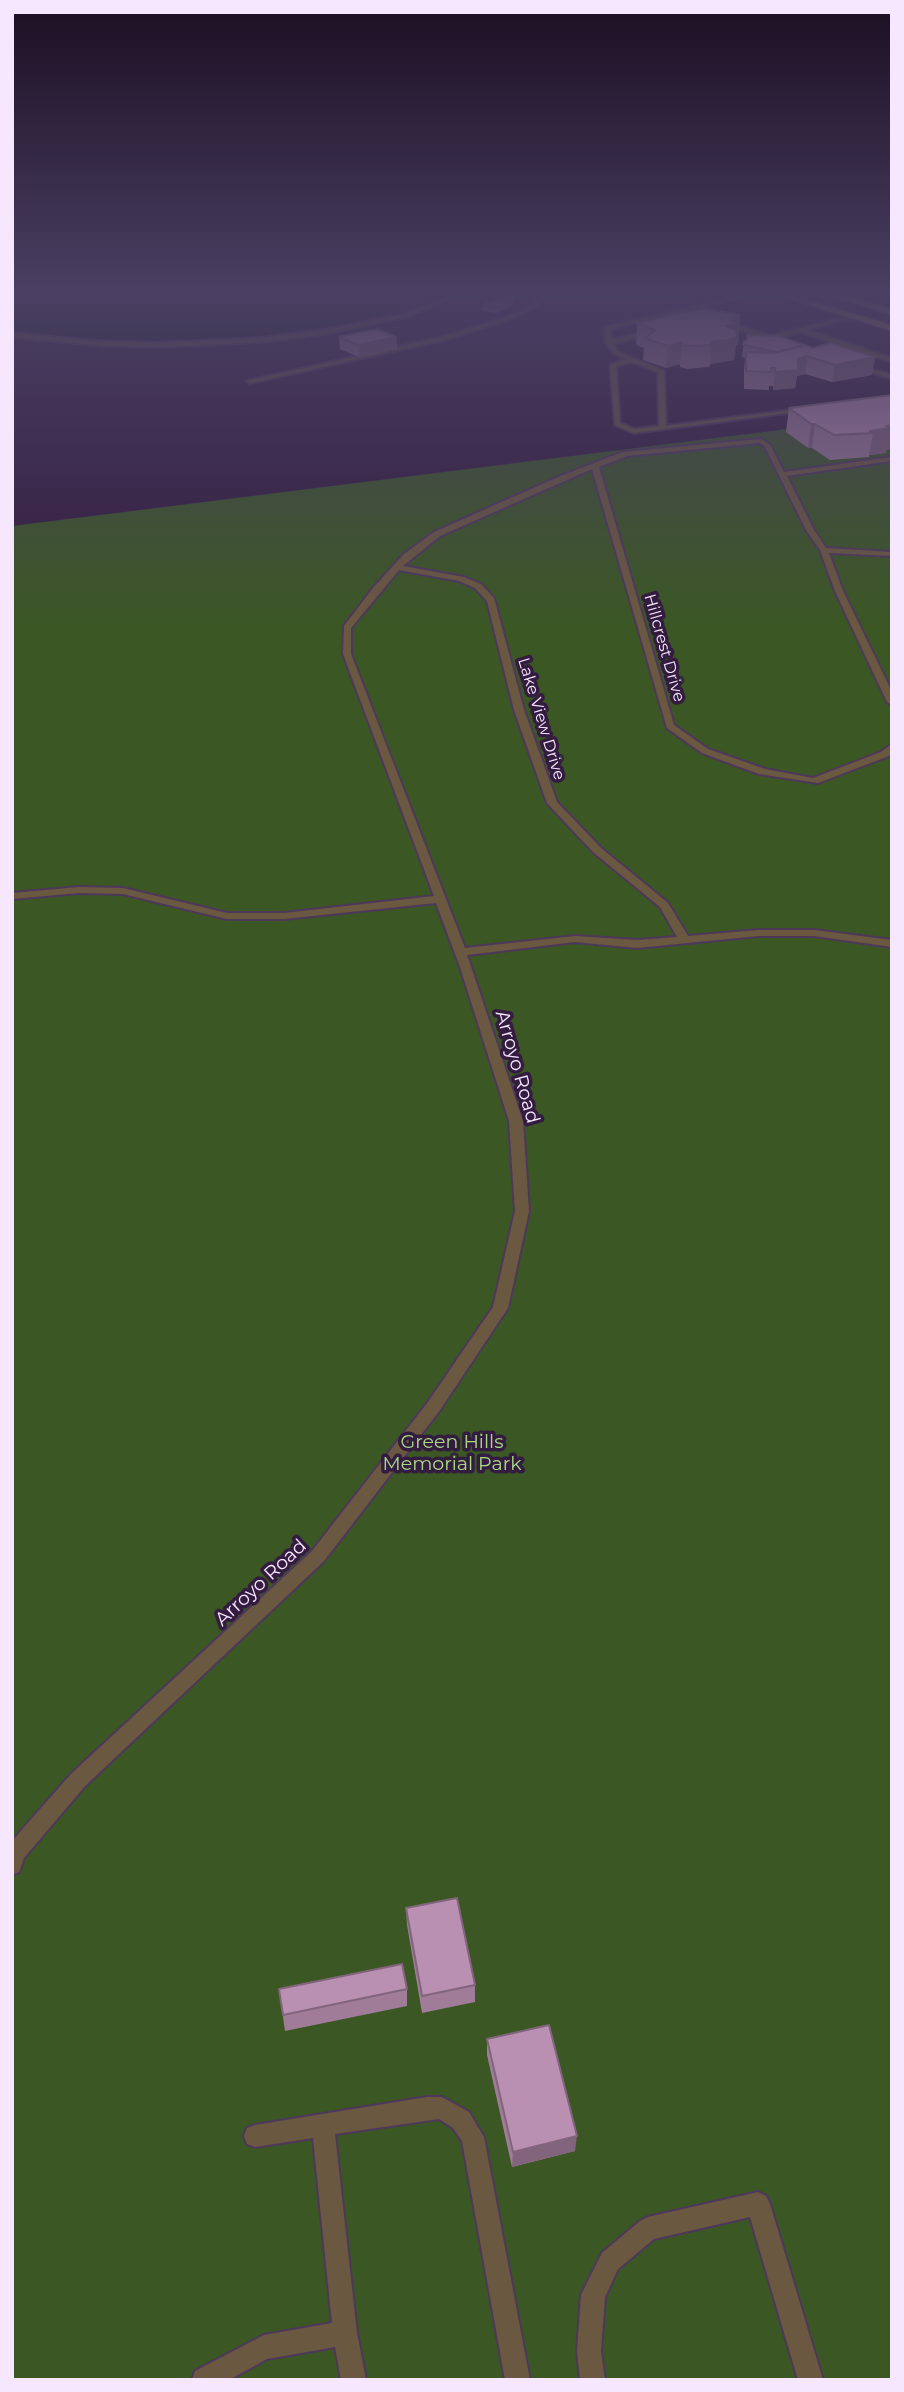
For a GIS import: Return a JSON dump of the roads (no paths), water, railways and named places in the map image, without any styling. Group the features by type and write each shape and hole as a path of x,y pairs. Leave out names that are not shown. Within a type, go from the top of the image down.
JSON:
{"lane":[{"path":"616,404 617,424 634,431 811,410"},
{"path":"662,404 663,428"},
{"name":"Arroyo Road","path":"13,1852 78,1780 318,1556 434,1406 500,1308 522,1211 516,1121 441,899 348,654 347,628 358,611 407,556 437,534 626,454 761,441 768,446 783,474"},
{"path":"892,459 783,474 810,530 824,551 839,591 892,702"},
{"name":"Hillcrest Drive","path":"595,466 670,726 705,751 763,772 814,781 885,754 892,747"},
{"path":"824,551 892,554"},
{"name":"Lake View Drive","path":"397,567 461,579 478,586 491,600 519,710 552,803 597,850 664,905 684,938"},
{"path":"12,896 79,890 123,891 227,916 284,916 441,899"},
{"path":"460,952 575,939 637,944 684,938 814,933 892,944"},
{"path":"255,2136 427,2108 442,2108 461,2120 473,2137 518,2380"},
{"path":"323,2125 345,2333 354,2380"},
{"path":"593,2380 589,2351 593,2295 610,2261 648,2229 758,2204 811,2380"},
{"path":"204,2380 264,2347 345,2333"}],"park label":[{"name":"Green Hills Memorial Park","path":"452,1453"}]}
